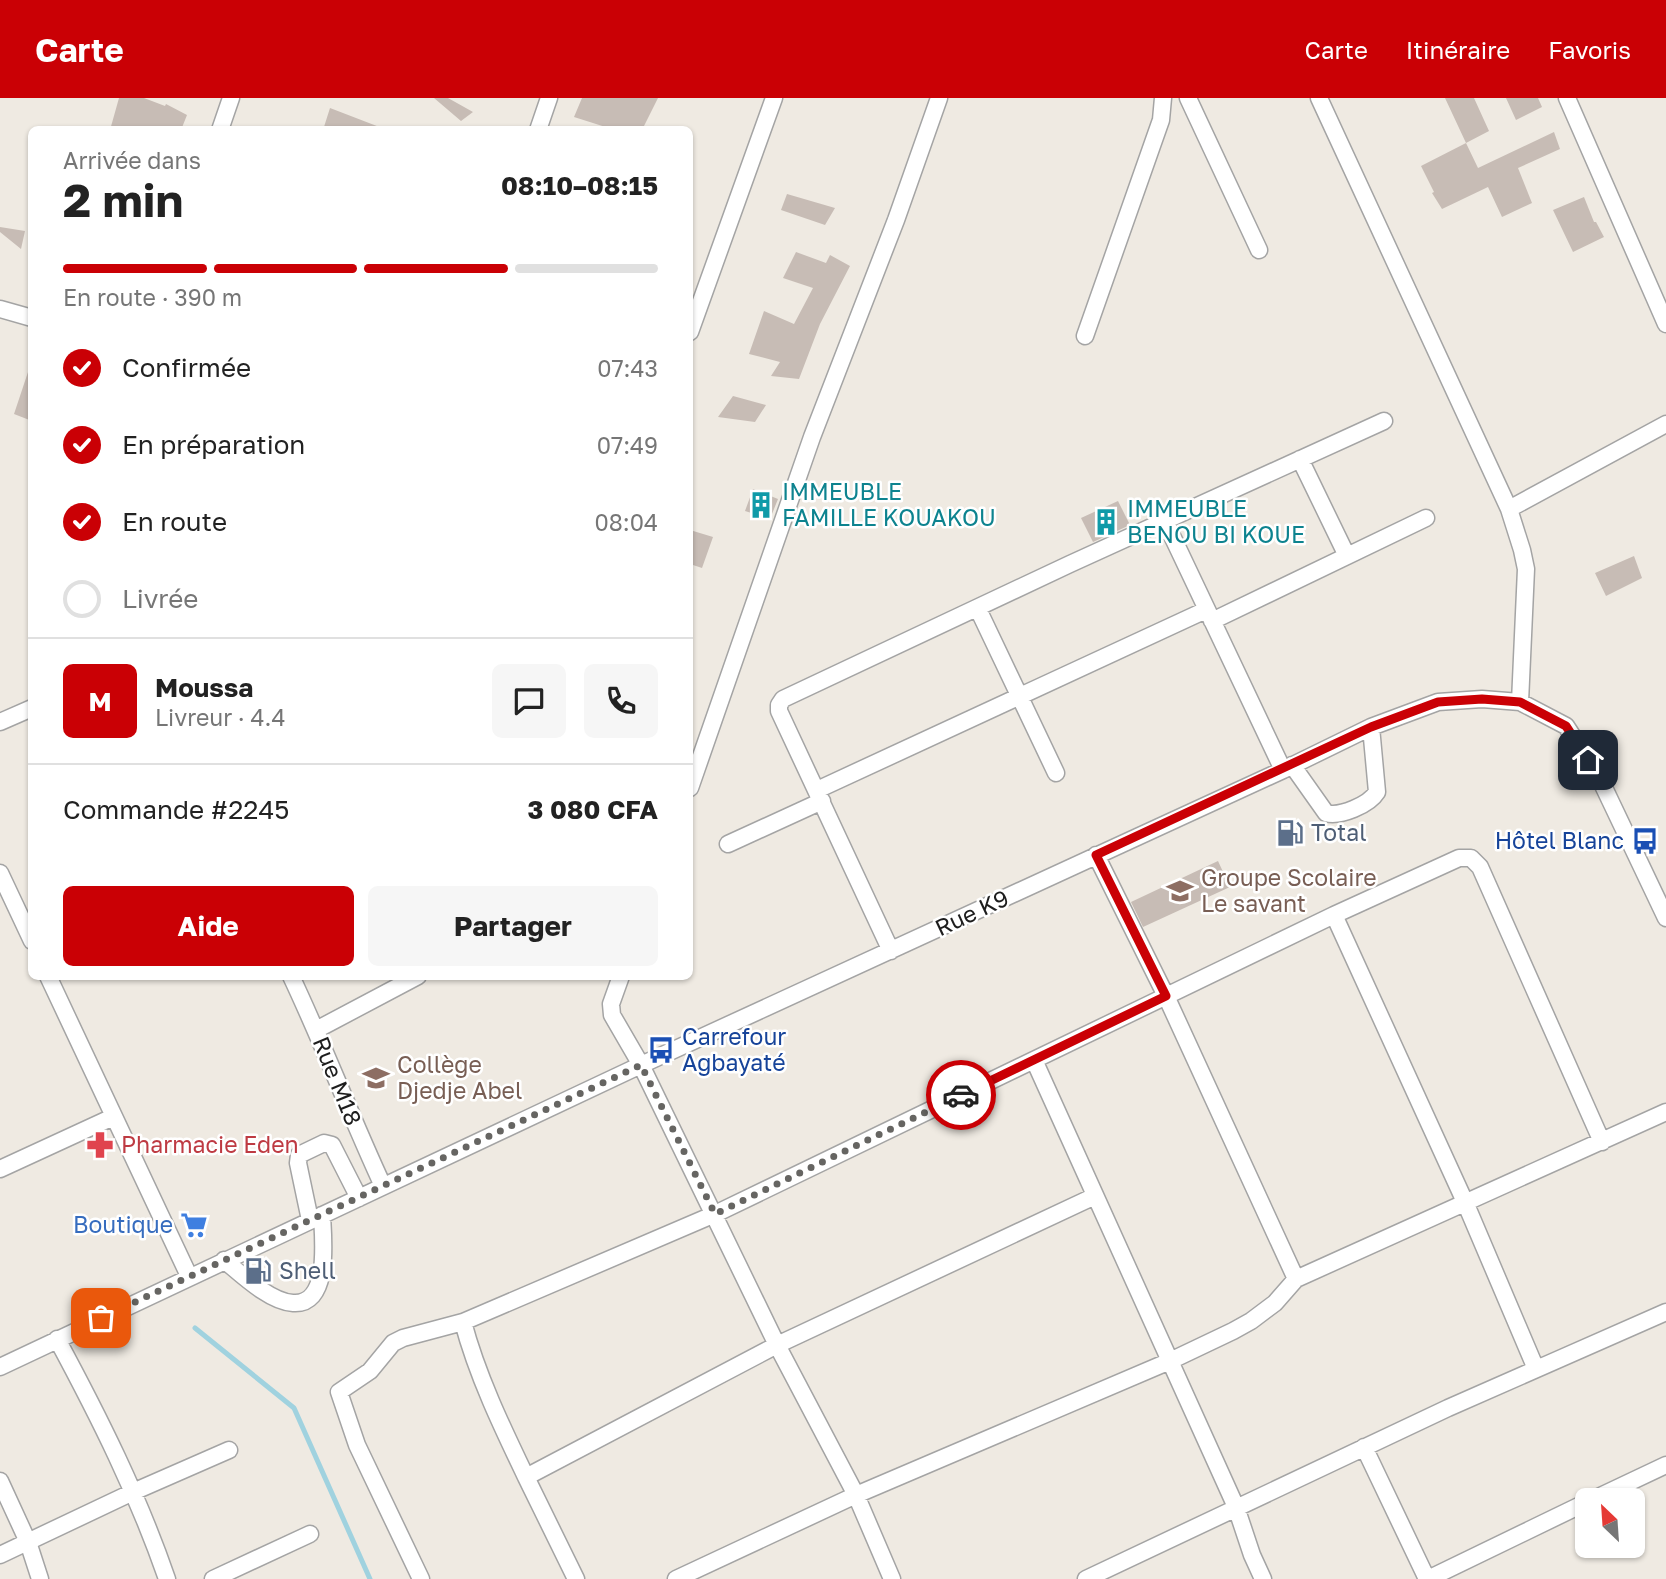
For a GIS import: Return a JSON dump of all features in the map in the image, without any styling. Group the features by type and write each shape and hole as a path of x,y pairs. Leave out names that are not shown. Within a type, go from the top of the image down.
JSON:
{"street":[{"path":"221,126 231,98"},
{"path":"539,126 549,98"},
{"path":"693,324 774,98"},
{"path":"693,779 812,437 896,220 939,98"},
{"path":"1085,337 1161,120 1163,98"},
{"path":"1188,98 1259,250"},
{"path":"1319,98 1509,509 1526,569 1520,702"},
{"path":"1567,98 1666,324"},
{"path":"0,309 28,317"},
{"path":"891,951 779,711 783,699 1384,421"},
{"path":"1509,509 1666,425"},
{"path":"1300,459 1347,556"},
{"path":"728,844 1021,696 1347,556 1426,518"},
{"path":"1165,521 1209,615 1288,767 1326,813 1335,815 1370,801 1377,792 1371,727"},
{"path":"978,609 1056,773"},
{"name":"Rue K9","path":"0,1367 641,1065 1371,727 1438,702 1482,699 1520,702 1566,726 1599,777 1666,918"},
{"path":"0,722 28,710"},
{"path":"1096,855 1166,996 1296,1279"},
{"path":"421,1579 357,1445 339,1392 370,1371 393,1343 463,1322 715,1214 1334,915 1459,858 1471,858 1479,867 1602,1142"},
{"path":"0,873 28,932"},
{"path":"1334,915 1465,1202 1536,1369"},
{"path":"50,980 190,1276"},
{"name":"Rue M18","path":"293,980 383,1186"},
{"path":"316,1030 410,980"},
{"path":"620,980 611,1004 612,1015 641,1065 777,1345 856,1495 892,1579"},
{"path":"1034,1060 1236,1507 1263,1579"},
{"path":"676,1579 856,1495 1170,1361 1251,1321 1275,1303 1296,1279 1666,1112"},
{"path":"0,1168 113,1117"},
{"path":"224,1260 278,1299 293,1303 305,1301 315,1294 324,1251 298,1163 299,1155 324,1143 332,1144 359,1198"},
{"path":"526,1477 777,1345 1095,1196"},
{"path":"1086,1579 1364,1447 1666,1312"},
{"path":"463,1322 469,1347 526,1477 576,1579"},
{"path":"57,1339 102,1424 149,1527 167,1579"},
{"path":"1364,1447 1428,1579 1575,1508"},
{"path":"0,1555 229,1450"},
{"path":"1617,1488 1666,1465"},
{"path":"0,1480 40,1579"},
{"path":"213,1579 310,1534"}],"building":[{"path":"119,98 144,98 165,106 166,104 187,115 183,126 111,126"},
{"path":"434,98 448,98 473,112 461,121"},
{"path":"582,98 658,98 644,126 602,126 574,117"},
{"path":"1445,98 1474,98 1489,131 1466,143"},
{"path":"1506,98 1538,98 1542,107 1516,120"},
{"path":"330,108 377,126 324,126"},
{"path":"1554,132 1560,149 1518,168 1532,203 1502,217 1488,187 1442,209 1421,166 1466,143 1478,168"},
{"path":"787,194 835,208 825,225 781,210"},
{"path":"1584,197 1594,222 1604,237 1573,252 1553,210"},
{"path":"0,227 25,231 21,249 0,232"},
{"path":"796,252 826,263 830,255 850,266 820,324 799,379 771,376 780,362 749,354 764,311 794,324 813,288 783,278"},
{"path":"28,372 28,419 14,414"},
{"path":"733,396 766,405 755,422 718,417"},
{"name":"IMMEUBLE FAMILLE KOUAKOU","path":"753,489 778,499 770,519 745,511"},
{"name":"IMMEUBLE BENOU BI KOUE","path":"1118,501 1130,525 1093,542 1081,518"},
{"path":"693,531 713,537 702,568 693,565"},
{"path":"1634,556 1642,578 1606,596 1595,573"},
{"path":"1218,861 1230,887 1143,927 1131,902"}],"waterway":[{"path":"195,1328 294,1408 370,1579"}],"way so far":[{"path":"101,1318 641,1065 715,1214 961,1095"}],"place":[{"name":"IMMEUBLE FAMILLE KOUAKOU","path":"761,505"},
{"name":"IMMEUBLE BENOU BI KOUE","path":"1106,522"},
{"name":"Total","path":"1290,833"},
{"name":"Hôtel Blanc","path":"1645,841"},
{"name":"Groupe Scolaire Le savant","path":"1180,891"},
{"name":"Carrefour Agbayaté","path":"661,1050"},
{"name":"Collège Djedje Abel","path":"376,1078"},
{"name":"Pharmacie Eden","path":"100,1145"},
{"name":"Boutique","path":"194,1225"},
{"name":"Shell","path":"258,1271"}],"route":[{"path":"961,1095 1166,996 1096,855 1371,727 1438,702 1482,699 1520,702 1566,726 1588,760"}]}
